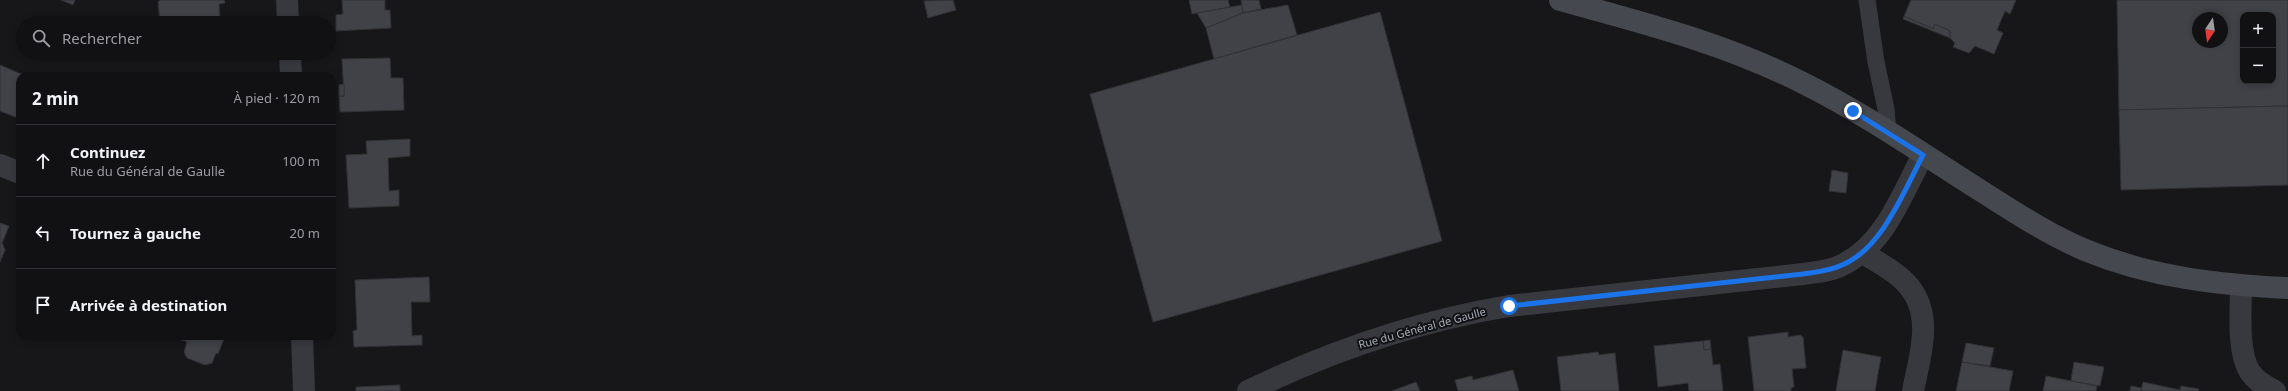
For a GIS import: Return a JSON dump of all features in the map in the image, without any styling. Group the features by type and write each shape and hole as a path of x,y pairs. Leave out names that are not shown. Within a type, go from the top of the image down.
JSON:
{"main road":[{"path":"1560,0 1684,34 1748,57 1806,84 1888,132 1979,190 2049,232 2105,258 2142,270 2170,276 2241,286 2288,288"}],"street":[{"path":"287,0 288,16"},
{"path":"290,60 291,72"},
{"name":"Rue du Général de Gaulle","path":"1248,391 1331,354 1468,313 1509,306 1811,273 1843,265 1863,253 1888,220 1923,155"},
{"path":"0,165 16,171"},
{"path":"1863,253 1906,283 1920,305 1924,320 1924,336 1913,391"},
{"path":"2241,286 2242,342 2247,366 2256,379 2275,391"},
{"path":"302,340 304,391"}],"lane":[{"path":"1867,0 1876,62 1886,109 1888,132"}],"building":[{"path":"61,0 75,0 73,5"},
{"path":"160,0 224,0 225,3 219,4 220,16 159,16 158,2"},
{"path":"342,0 385,0 385,10 390,10 391,28 336,31 336,15 343,14"},
{"path":"953,0 956,10 928,18 924,1"},
{"path":"1189,0 1228,0 1230,7 1192,14"},
{"path":"1241,0 1259,0 1261,9 1243,13"},
{"path":"1911,0 2016,0 2010,14 2005,11 1997,30 2003,33 1994,54 1975,46 1969,53 1953,47 1955,43 1950,38 1950,31 1935,24 1933,29 1904,16"},
{"path":"2117,0 2288,0 2288,106 2119,110"},
{"path":"1242,5 1243,13 1206,28 1197,13"},
{"path":"1288,5 1297,35 1214,59 1206,28 1243,13"},
{"path":"1380,12 1442,241 1153,322 1090,94"},
{"path":"1904,16 1933,29 1935,24 1950,31 1950,38 1903,19"},
{"path":"390,58 391,78 403,78 404,110 340,112 339,96 344,96 342,59"},
{"path":"0,65 17,72 16,117 0,111"},
{"path":"344,84 344,96 339,96 339,85"},
{"path":"2288,106 2288,185 2121,190 2119,110"},
{"path":"410,139 410,156 388,158 389,191 399,190 399,206 349,208 346,155 367,154 366,141"},
{"path":"1832,170 1848,173 1846,193 1829,191"},
{"path":"0,223 9,226 2,243 5,250 0,262"},
{"path":"429,277 430,302 411,302 412,336 422,335 422,345 354,347 353,331 357,330 355,280"},
{"path":"1788,332 1788,337 1800,335 1803,337 1806,368 1792,369 1794,387 1791,388 1791,391 1754,391 1748,337"},
{"path":"182,340 223,340 218,354 216,353 212,363 205,365 187,358 184,352 187,342"},
{"path":"1710,340 1711,349 1704,350 1703,341"},
{"path":"1703,341 1704,350 1711,349 1713,365 1720,364 1723,391 1689,391 1688,383 1658,387 1654,346"},
{"path":"1966,343 1994,348 1990,366 1962,362"},
{"path":"1843,350 1881,357 1875,391 1836,391"},
{"path":"1598,352 1599,355 1615,353 1619,391 1561,391 1557,357"},
{"path":"1962,362 2013,371 2009,391 1956,391"},
{"path":"2074,362 2104,367 2100,386 2071,381"},
{"path":"1513,370 1519,391 1458,391 1455,380 1472,376 1473,380"},
{"path":"2046,376 2097,386 2096,391 2043,391"},
{"path":"1416,382 1420,391 1392,391"},
{"path":"2143,382 2180,390 2181,386 2199,389 2198,391 2141,391"},
{"path":"400,385 400,391 356,391 356,387"},
{"path":"2131,386 2141,388 2141,391 2130,391"}],"route":[{"path":"1509,306 1819,272 1843,265 1854,259 1863,253 1871,244 1888,220 1923,155 1853,111"}]}
